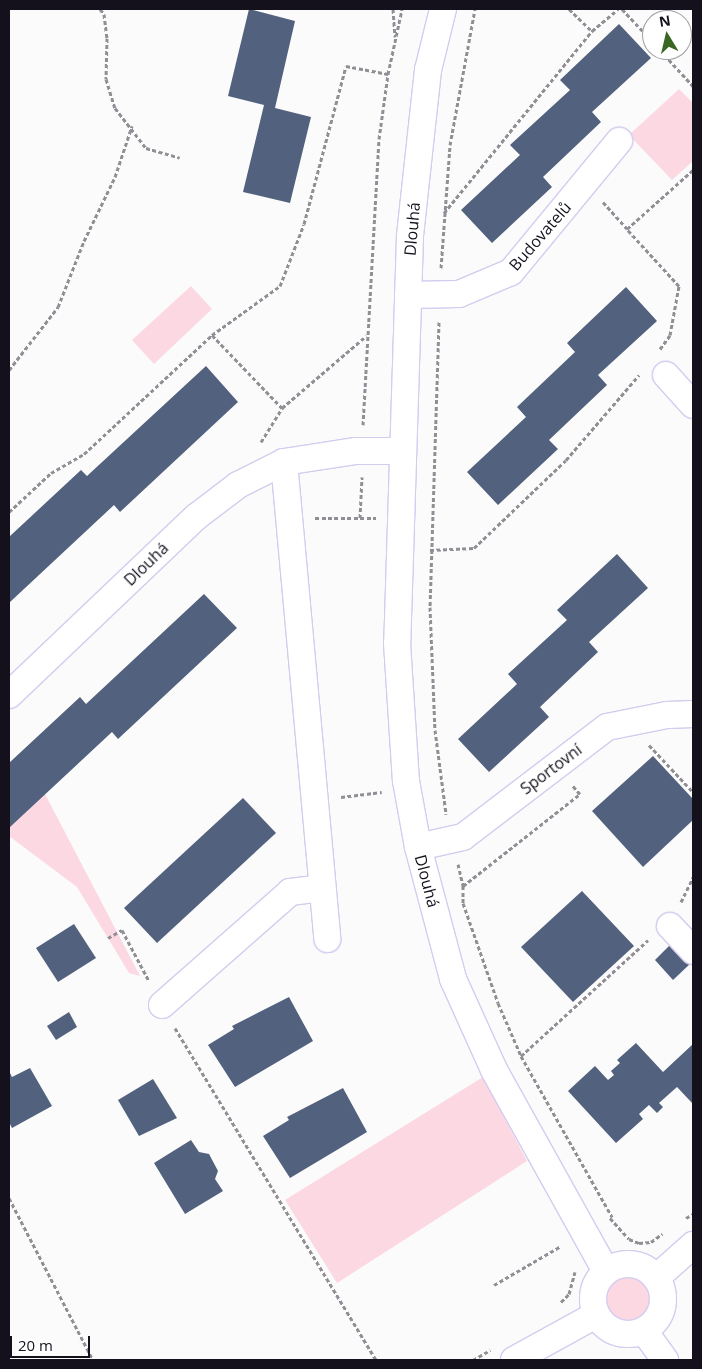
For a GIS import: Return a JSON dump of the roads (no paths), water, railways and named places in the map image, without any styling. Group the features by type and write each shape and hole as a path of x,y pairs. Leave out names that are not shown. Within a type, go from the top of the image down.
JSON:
{"street":[{"name":"Dlouhá","path":"443,9 428,70 410,236 401,451 397,643 406,781 418,847 453,979 494,1070 606,1271"},
{"name":"Budovatelů","path":"408,295 459,294 512,272 619,141"},
{"name":"Dlouhá","path":"13,683 196,517 238,485 284,462 362,451 401,451"},
{"path":"284,462 327,939"},
{"name":"Sportovní","path":"418,847 463,837 607,727 667,715 693,714"},
{"path":"162,1005 290,892 322,888"},
{"path":"667,923 693,951"},
{"path":"656,1278 693,1245"},
{"path":"632,1264 646,1269 656,1278 662,1290 663,1304 659,1317 644,1331 631,1335 617,1333 605,1326 596,1316 593,1302 594,1288 606,1271 619,1265 632,1264"},
{"path":"514,1360 596,1316"},
{"path":"644,1331 665,1360"}]}
